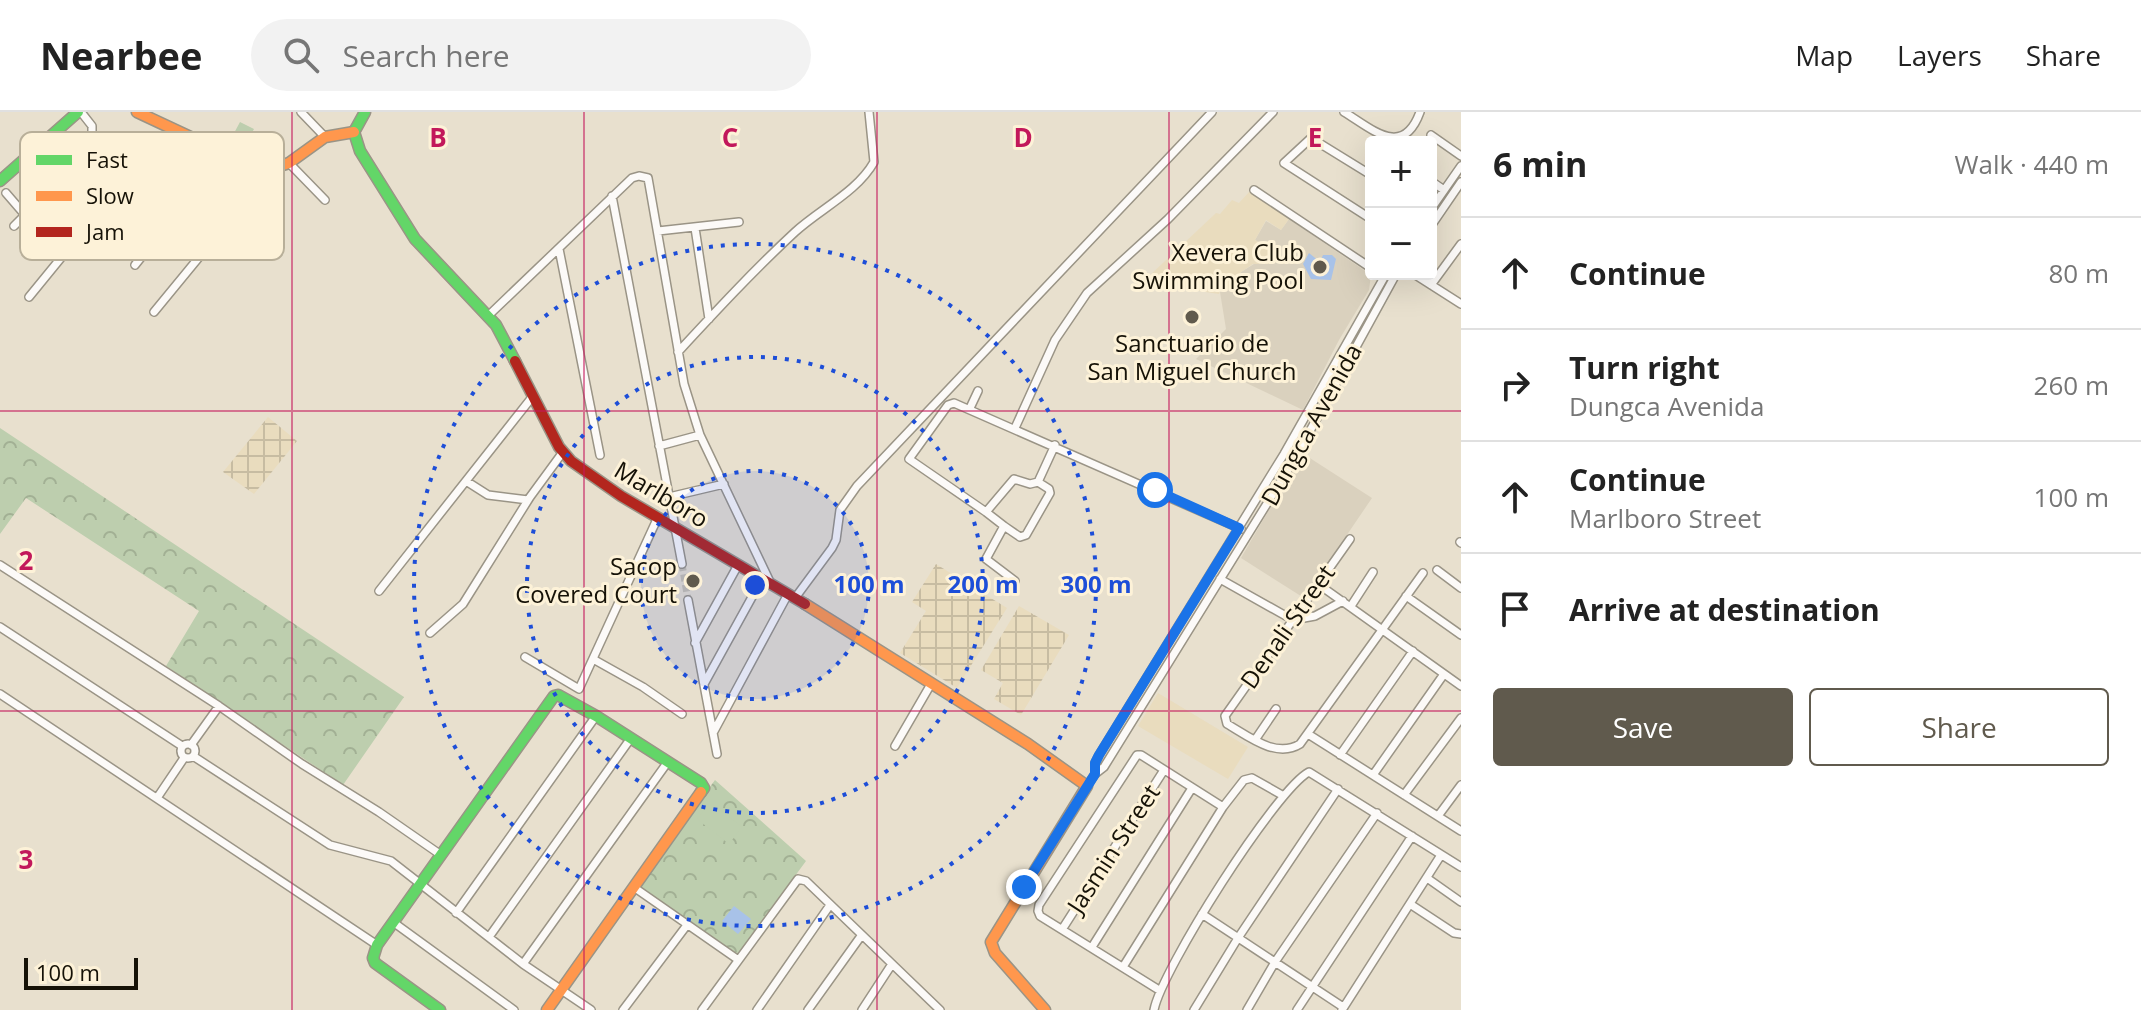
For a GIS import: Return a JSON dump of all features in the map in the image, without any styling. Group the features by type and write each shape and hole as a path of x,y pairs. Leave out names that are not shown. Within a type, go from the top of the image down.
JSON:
{"street":[{"path":"57,132 80,112 92,126 92,132"},
{"path":"301,112 325,137"},
{"path":"284,165 325,137 354,132 365,112"},
{"path":"678,352 797,229 851,188 870,169 874,162 869,112"},
{"path":"713,733 792,596 832,548 840,510 857,486 1212,112"},
{"path":"1015,428 1055,340 1087,293 1168,219 1273,112"},
{"path":"1344,112 1385,137 1394,138 1410,131 1420,112"},
{"path":"144,113 178,132"},
{"name":"Marlboro","path":"354,132 360,151 415,239 489,315 563,452 571,461 621,496 792,596 1028,744 1087,786"},
{"path":"1431,135 1461,156"},
{"path":"1365,171 1311,138 1285,165 1365,215"},
{"path":"289,163 325,200"},
{"path":"0,181 20,164"},
{"path":"1435,208 1461,166"},
{"path":"489,315 632,178 648,178 684,384 700,435 767,582 704,684"},
{"path":"1437,209 1461,182"},
{"path":"1437,185 1444,190"},
{"path":"1254,190 1365,264"},
{"path":"6,193 20,207"},
{"path":"612,196 682,564"},
{"path":"14,226 20,220"},
{"path":"658,231 739,222"},
{"path":"695,228 709,319"},
{"path":"1431,285 1461,244"},
{"path":"559,249 600,455"},
{"path":"29,297 59,260"},
{"path":"135,265 139,260"},
{"path":"154,312 197,260"},
{"name":"Dungca Avenida","path":"1095,774 1099,755 1239,528 1386,280"},
{"name":"Dungca Avenida","path":"1087,786 1104,767 1294,460 1386,280"},
{"path":"1423,280 1461,304"},
{"path":"970,408 978,391"},
{"path":"379,591 533,396"},
{"path":"986,512 1014,479 1030,484 1038,482 1049,489 1050,493 1026,535 1020,537 909,456 948,405 958,403 970,408 1251,532"},
{"path":"659,446 700,435"},
{"path":"1038,482 1055,445"},
{"path":"430,633 463,604 528,500 563,452"},
{"path":"466,481 488,495 528,500"},
{"path":"669,497 724,484"},
{"path":"525,657 579,689 658,517"},
{"path":"1004,526 986,559 1015,581"},
{"name":"Denali Street","path":"1255,740 1227,724 1225,716 1350,539"},
{"path":"0,565 219,706 441,855"},
{"path":"695,643 738,565"},
{"path":"1437,570 1461,588"},
{"path":"1211,574 1293,620 1315,616 1347,604 1373,572"},
{"path":"1276,709 1255,740 1273,749 1298,746 1423,573"},
{"path":"1318,584 1461,686"},
{"path":"1406,596 1461,635"},
{"path":"688,600 717,754"},
{"path":"0,627 182,746 191,745 219,706"},
{"path":"1340,755 1413,651"},
{"path":"593,659 643,687 682,714"},
{"path":"1373,775 1444,674"},
{"path":"895,746 931,684"},
{"path":"0,694 377,945"},
{"path":"440,1010 375,963 373,958 377,945 554,696 561,696 701,783 704,788 547,1010"},
{"path":"456,913 596,716"},
{"path":"1404,795 1461,718"},
{"path":"1308,734 1461,831"},
{"path":"489,937 631,738"},
{"path":"157,798 195,750 191,745"},
{"path":"182,746 180,752 330,845 391,861 523,964 591,1010"},
{"path":"1159,990 1040,916 1039,905 1137,755 1223,807"},
{"path":"523,964 667,763"},
{"name":"Jasmin Street","path":"1063,928 1164,770"},
{"path":"1154,1010 1159,990 1202,914 1282,795 1309,772 1461,867"},
{"path":"1123,967 1223,807 1248,778 1282,795"},
{"path":"1438,816 1461,785"},
{"path":"1045,1010 995,953 991,942 1087,786"},
{"path":"1092,947 1192,788"},
{"path":"1194,1010 1238,938 1338,789"},
{"path":"1247,1010 1275,962 1377,813"},
{"path":"1297,1010 1412,836"},
{"path":"1202,914 1342,1008 1441,855"},
{"path":"1427,878 1461,902"},
{"path":"702,1010 798,879 806,881 940,1010"},
{"path":"635,888 737,959"},
{"path":"1410,904 1454,933 1461,934"},
{"path":"757,1010 830,905"},
{"path":"393,922 514,1010"},
{"path":"623,1010 687,925"},
{"path":"808,1010 861,936"},
{"path":"862,1010 892,964"}],"shaded area":[{"path":"1250,191 1289,219 1281,230 1266,220 1255,240 1276,252 1270,264 1253,264 1241,272 1227,291 1220,291 1219,294 1185,289 1148,277 1216,213 1220,214 1232,200 1239,203"},
{"path":"1289,219 1365,271 1365,280 1370,280 1369,290 1303,410 1196,359 1226,329 1220,292 1228,291 1241,272 1254,264 1270,264 1276,251 1255,240 1266,221 1281,230"},
{"path":"268,417 297,441 254,494 223,472"},
{"path":"1302,453 1372,498 1304,598 1241,558"},
{"path":"936,564 1007,608 957,688 900,653 926,611 912,602"},
{"path":"1019,606 1069,635 1021,715 994,699 1003,683 981,670"},
{"path":"1158,693 1248,747 1228,779 1138,726"}],"green space":[{"path":"240,122 254,129 252,132 235,132"},
{"path":"0,428 404,697 343,785 166,666 199,611 26,498 0,534"},
{"path":"715,780 806,861 734,959 635,889"},
{"path":"710,802 742,827 729,844 697,819"}],"water":[{"name":"Xevera Club Swimming Pool","path":"1309,253 1320,262 1323,255 1332,255 1336,259 1331,280 1311,279 1303,264"},
{"path":"734,906 751,919 738,934 722,921"}],"tunnel":[{"path":"682,564 688,600"}],"traffic: fast":[{"path":"55,132 78,112"},
{"path":"365,112 354,132 360,151 415,239 496,325 515,361"},
{"path":"0,181 20,163"},
{"path":"440,1010 375,963 373,958 377,945 554,696 558,695 596,716 701,783 704,788 701,792"}],"traffic: slow":[{"path":"137,112 180,132"},
{"path":"284,165 325,137 354,132"},
{"path":"805,604 1028,744 1087,786 991,942 995,953 1045,1010"},
{"path":"547,1010 701,792"}],"traffic: jam":[{"path":"515,361 559,447 571,461 621,496 805,604"}],"place":[{"name":"Xevera Club Swimming Pool","path":"1320,267"},
{"name":"Sanctuario de San Miguel Church","path":"1192,317"},
{"name":"Sacop Covered Court","path":"693,581"}],"route":[{"path":"1024,887 1095,774 1099,755 1239,528 1155,490"}]}
